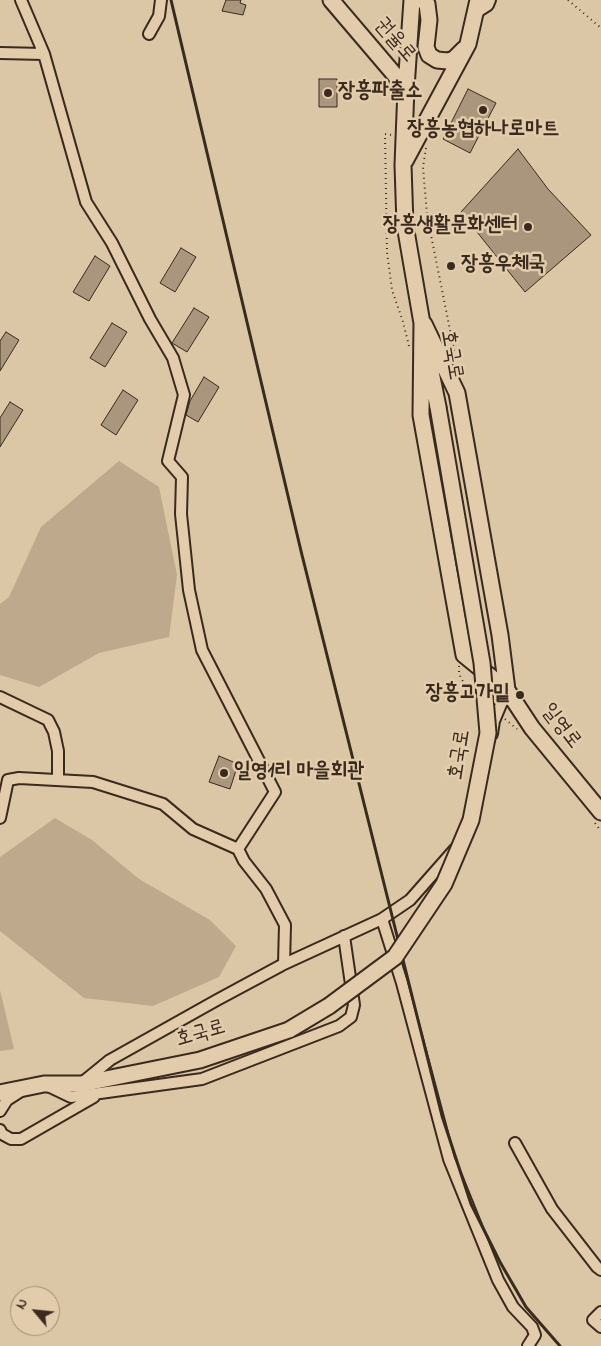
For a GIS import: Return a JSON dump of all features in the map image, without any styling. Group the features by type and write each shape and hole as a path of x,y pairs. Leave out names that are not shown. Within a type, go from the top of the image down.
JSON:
{"main road":[{"name":"권율로","path":"331,0 406,88"},
{"name":"호국로","path":"0,1094 44,1084 81,1084 200,1060 289,1030 329,1006 395,957 444,884 471,820 488,733 482,663 405,225 403,165 412,0"},
{"path":"422,0 427,4 429,20 426,47 429,55 437,60 448,61 454,58 468,44"},
{"path":"403,165 468,44 483,4"},
{"path":"422,321 421,415 464,654 507,690"},
{"path":"422,321 457,393 500,635 507,690"},
{"name":"일영로","path":"507,690 532,728 601,812"}],"street":[{"path":"21,0 44,54 86,202 112,243 150,319 173,358 184,395 168,461 182,477 182,514 189,590 202,650 275,792 238,849"},
{"path":"154,25 161,0"},
{"path":"0,53 44,54"},
{"path":"81,1084 110,1060 284,964 382,919 410,900 460,844 487,760 494,721 507,690"},
{"path":"0,697 48,720 54,732 58,751 58,780"},
{"path":"0,818 8,780 19,778 93,782 163,804 193,829 238,849 244,861 266,889 285,924 284,964"},
{"path":"382,919 402,984 450,1159 498,1280 513,1307 532,1327 534,1336 528,1346"},
{"path":"44,1084 71,1097 202,1079 339,1026 351,1017 354,1005 344,936"},
{"path":"0,1111 7,1100 27,1088"},
{"path":"0,1130 2,1134 11,1139 21,1139 100,1094"},
{"path":"515,1143 552,1209 596,1267 601,1270"},
{"path":"601,1312 594,1320 601,1327"}],"path":[{"path":"568,0 601,28"},
{"path":"427,144 423,167 427,215 457,363"}],"shaded area":[{"path":"119,461 159,487 177,575 169,637 99,653 39,687 0,675 0,604 9,597 41,527"},
{"path":"55,818 92,840 139,879 210,920 236,946 219,977 153,1006 84,998 0,931 0,857"},
{"path":"0,990 14,1049 0,1051"}],"building":[{"path":"226,0 241,0 240,3 246,5 243,15 222,11"},
{"name":"장흥파출소","path":"319,79 337,79 337,107 319,107"},
{"path":"468,89 496,103 470,153 443,139"},
{"name":"장흥생활문화센터","path":"518,149 548,189 591,235 525,292 461,212"},
{"path":"181,248 196,257 175,292 160,283"},
{"path":"95,256 110,266 89,301 73,292"},
{"path":"194,308 209,317 187,352 172,343"},
{"path":"112,323 127,332 105,367 90,358"},
{"path":"6,332 19,340 0,371 0,341"},
{"path":"204,377 219,387 198,422 186,415 190,401"},
{"path":"123,390 138,400 116,435 101,425"},
{"path":"10,402 23,410 0,447 0,418"},
{"name":"일영1리 마을회관","path":"219,756 238,764 230,789 209,782"}],"railway":[{"path":"171,0 301,551 442,1116 471,1204 500,1262 526,1307 560,1346"}],"place":[{"name":"장흥파출소","path":"328,93"},
{"name":"장흥농협하나로마트","path":"483,110"},
{"name":"장흥생활문화센터","path":"528,227"},
{"name":"장흥우체국","path":"451,266"},
{"name":"장흥고가밑","path":"520,695"},
{"name":"일영1리 마을회관","path":"224,773"}]}
